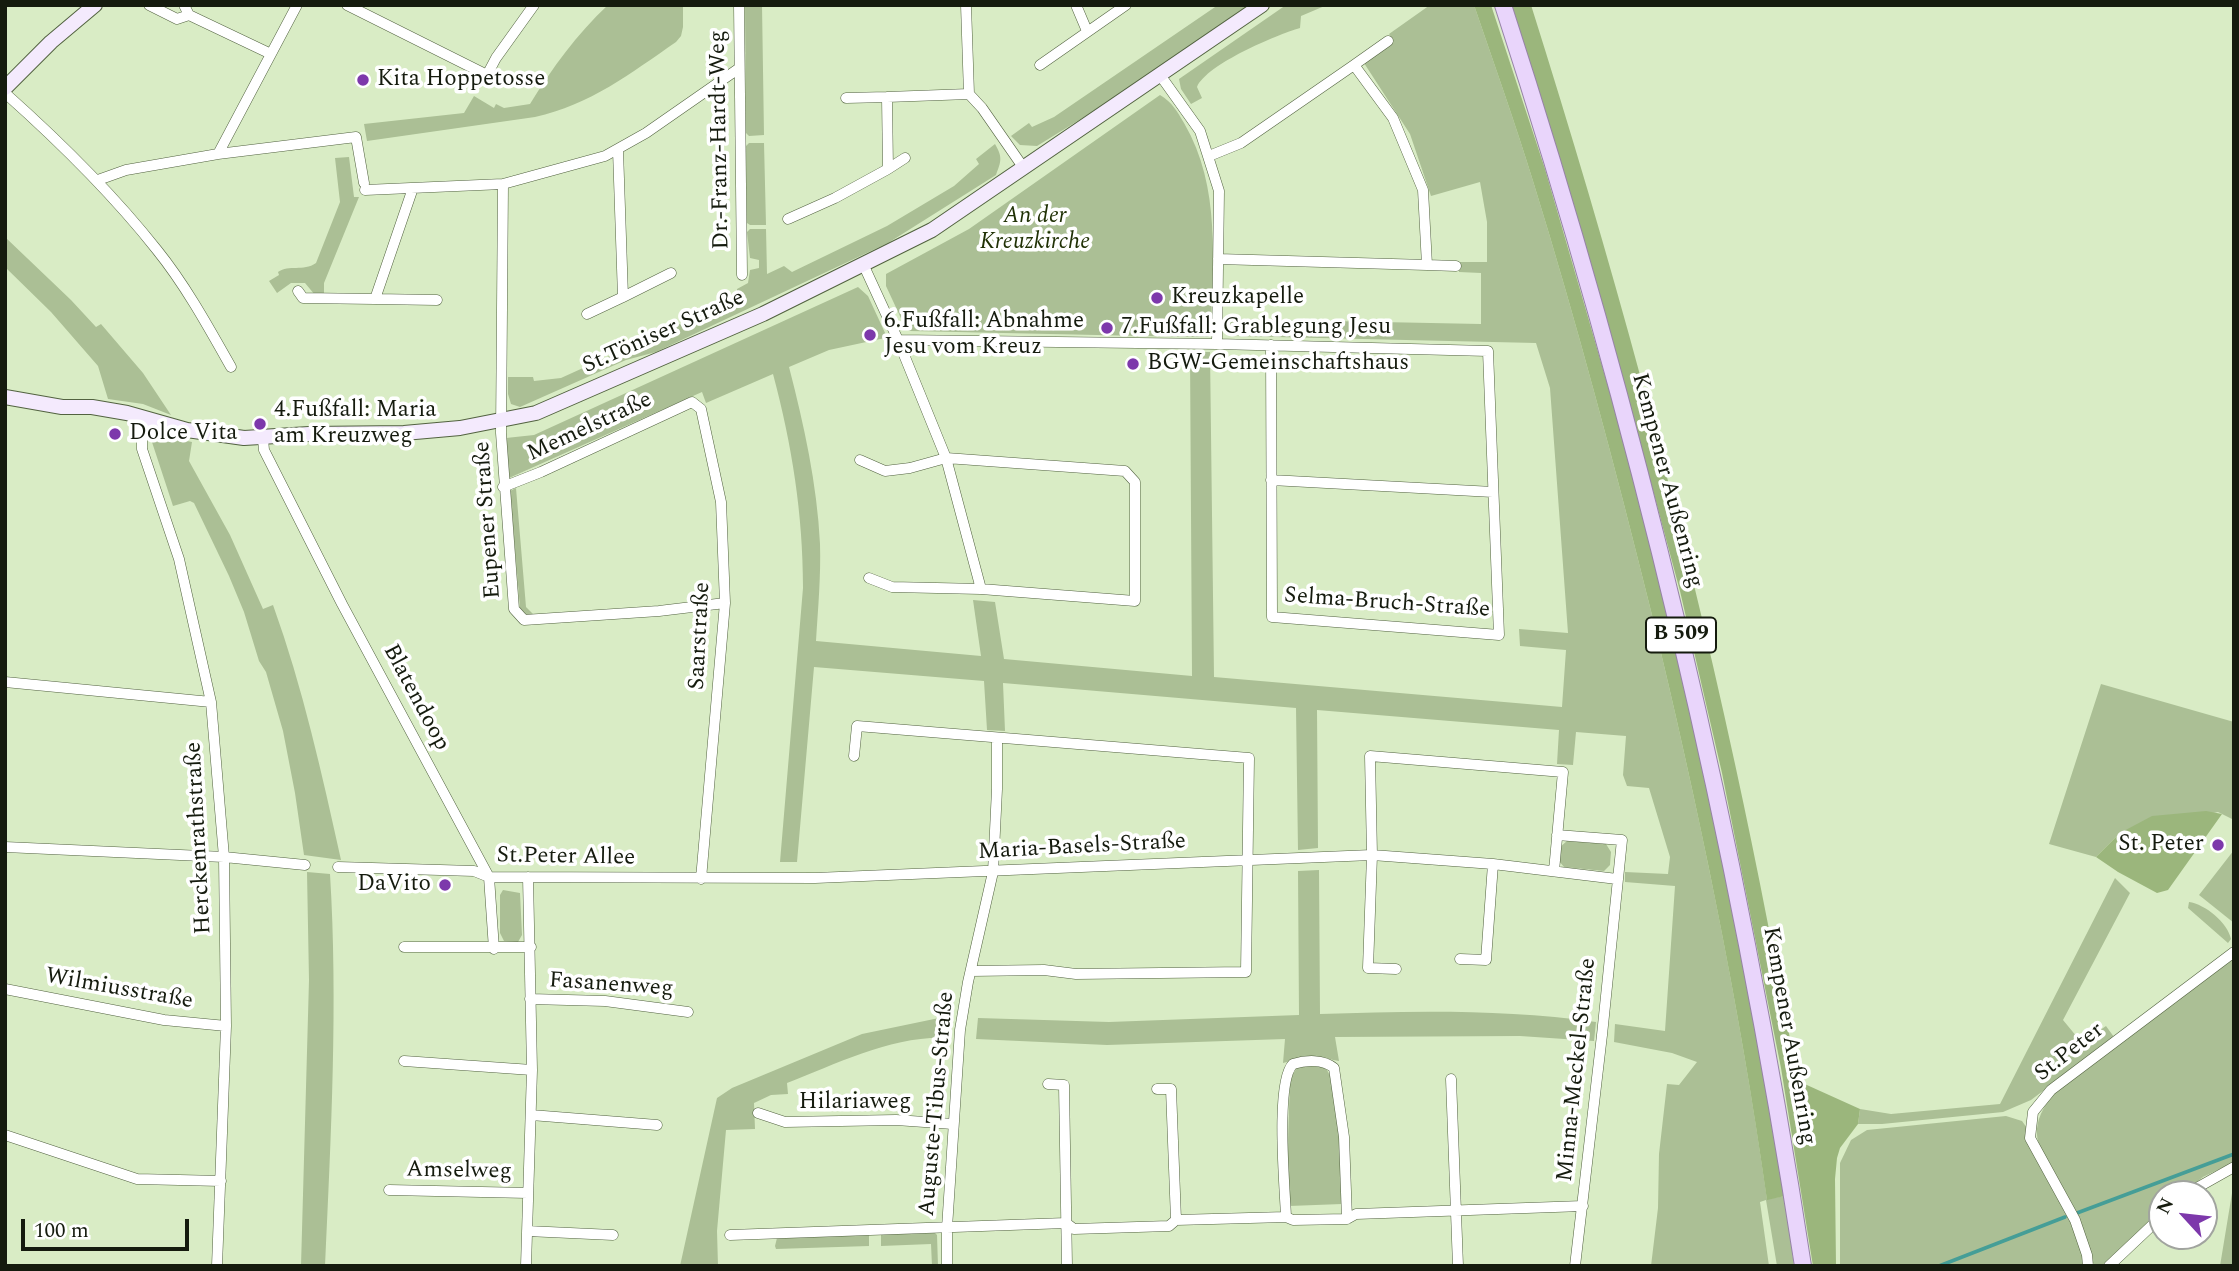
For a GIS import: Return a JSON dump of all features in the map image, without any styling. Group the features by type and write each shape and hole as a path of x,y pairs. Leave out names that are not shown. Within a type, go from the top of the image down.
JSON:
{"main road":[{"path":"5,88 51,42 94,5"},
{"name":"St.Töniser Straße","path":"5,397 62,408 92,407 211,434 262,439 309,434 404,433 502,421 544,410 763,314 932,230 1262,5"},
{"name":"Kempener Außenring","path":"1503,5 1588,280 1671,589 1758,993 1803,1266"}],"street":[{"path":"149,5 177,19 189,15"},
{"path":"184,5 189,15 271,54"},
{"path":"218,154 297,5"},
{"path":"347,5 487,75 534,5"},
{"name":"Dr.-Franz-Hardt-Weg","path":"739,5 742,275"},
{"path":"966,5 969,94 982,108 1023,167"},
{"path":"1076,5 1087,31"},
{"path":"1040,65 1126,5"},
{"path":"1209,156 1241,143 1388,40"},
{"path":"1354,65 1394,118 1423,190 1427,265"},
{"path":"98,180 125,170 218,154 356,137 365,186 413,188 503,184 618,150 738,69"},
{"path":"1160,75 1200,131 1219,191 1217,344"},
{"path":"5,93 98,180 158,252 205,321 231,368"},
{"path":"846,97 969,94"},
{"path":"887,97 888,169"},
{"path":"618,150 623,297"},
{"path":"788,219 835,198 905,158"},
{"name":"Eupener Straße","path":"503,184 503,487 514,610 524,620 659,611 725,603"},
{"path":"375,299 413,188"},
{"path":"1218,259 1456,266"},
{"path":"864,266 898,340 946,458 981,589"},
{"path":"587,314 671,273"},
{"path":"298,291 303,298 318,300 437,300"},
{"path":"898,340 1271,345"},
{"name":"Selma-Bruch-Straße","path":"1271,345 1488,351 1499,635 1272,617 1271,345"},
{"name":"Memelstraße","path":"503,487 692,402"},
{"name":"Saarstraße","path":"692,402 701,409 721,502 725,603 701,879"},
{"name":"Herckenrathstraße","path":"142,417 142,449 180,559 211,702 225,857 226,1026 217,1266"},
{"name":"Blatendoop","path":"262,439 264,450 342,604 489,877 494,948"},
{"path":"860,460 885,471 946,458 1125,471 1135,482 1135,601 981,589 892,587 869,578"},
{"path":"1271,480 1493,492"},
{"path":"5,682 211,702"},
{"path":"854,756 857,726 1249,758 1246,972 1076,974 1044,970 971,971"},
{"name":"Auguste-Tibus-Straße","path":"947,1266 960,1030 993,872 997,738"},
{"path":"1396,969 1368,968 1372,855 1370,756 1563,772 1554,871"},
{"path":"1557,835 1622,840 1618,879"},
{"path":"5,847 225,857 305,865"},
{"name":"Maria-Basels-Straße","path":"793,879 1372,855 1493,864 1618,879"},
{"path":"1460,959 1486,960 1493,864"},
{"name":"St.Peter Allee","path":"338,867 474,871 489,877 793,879"},
{"path":"526,1266 532,1070 528,877"},
{"name":"Minna-Meckel-Straße","path":"1575,1266 1618,879"},
{"path":"404,947 531,947"},
{"name":"St.Peter","path":"2088,1266 2075,1220 2031,1138 2033,1112 2051,1090 2234,952"},
{"name":"Wilmiusstraße","path":"5,989 164,1020 226,1026"},
{"name":"Fasanenweg","path":"530,999 605,1001 688,1012"},
{"path":"404,1061 532,1070"},
{"path":"1286,1217 1282,1128 1286,1074 1293,1065 1311,1061 1326,1062 1334,1068 1344,1137 1347,1219"},
{"path":"1451,1079 1458,1266"},
{"path":"1048,1084 1064,1085 1067,1266"},
{"path":"1157,1089 1171,1089 1176,1220"},
{"name":"Hilariaweg","path":"758,1113 785,1122 896,1120 954,1124"},
{"path":"531,1115 657,1125"},
{"path":"5,1135 137,1179 221,1181"},
{"path":"2211,1180 2234,1167"},
{"name":"Amselweg","path":"389,1190 528,1193"},
{"path":"730,1235 1066,1223 1074,1229 1169,1226 1176,1220 1286,1217 1293,1220 1347,1219 1356,1214 1583,1206"},
{"path":"2109,1266 2148,1229"},
{"path":"527,1231 613,1235"}],"green space":[{"path":"608,5 683,5 681,36 609,87 555,112 367,141 364,124 464,113 474,96 494,108 496,104 504,108 530,104 566,52"},
{"path":"745,5 762,5 764,135 749,136 746,133"},
{"path":"1218,5 1251,5 1115,98 1037,146 1020,145 1011,136 1029,123 1032,127 1054,117"},
{"path":"1286,5 1327,5 1301,16 1300,28 1260,44 1214,69 1197,87 1202,98 1191,104 1181,89 1179,79"},
{"path":"1430,5 1474,5 1526,159 1565,288 1624,503 1685,757 1744,1051 1767,1199 1785,1196 1794,1266 1777,1266 1766,1200 1760,1202 1769,1266 1651,1266 1667,1084 1679,1085 1697,1062 1672,1053 1614,1042 1615,1024 1665,1031 1675,886 1625,882 1625,872 1668,874 1670,857 1649,788 1627,786 1623,775 1626,736 1576,732 1573,765 1557,764 1559,730 1317,710 1318,848 1298,850 1296,708 1003,683 1005,731 987,730 984,681 814,667 797,862 780,862 803,588 795,480 773,374 706,403 702,392 509,478 506,438 534,435 858,287 868,296 885,338 829,350 789,367 816,499 820,568 816,641 981,656 973,600 995,602 1004,659 1192,676 1190,352 1210,352 1214,677 1562,707 1566,650 1520,646 1519,629 1568,633 1550,388 1536,343 1233,336 1228,331 1229,319 1481,324 1481,273 1459,272 1459,262 1487,262 1487,222 1480,182 1431,196 1410,134 1364,63 1394,42 1389,34"},
{"path":"1474,5 1491,5 1545,169 1641,500 1738,919 1785,1196 1767,1200 1744,1051 1701,830 1624,503 1549,234"},
{"path":"1512,5 1531,5 1642,382 1714,668 1752,843 1798,1081 1860,1109 1858,1124 1840,1148 1837,1158 1836,1266 1813,1266 1781,1068 1722,773 1680,591 1613,342"},
{"name":"An der Kreuzkirche","path":"1160,95 1171,104 1184,123 1196,148 1210,199 1213,253 1211,334 1208,337 906,329 886,286 886,274 969,229"},
{"path":"749,143 764,143 766,225 747,223 746,146"},
{"path":"995,144 1000,160 996,175 888,243 656,352 626,360 520,407 511,404 508,377 533,377 534,381 561,378 737,298 737,289 748,283 750,270 759,268 759,260 750,258 747,232 750,229 766,229 767,274 784,266 792,272 887,226 954,186 979,164 976,159"},
{"path":"349,157 354,197 359,197 324,283 324,295 315,295 305,283 291,283 277,293 269,281 279,275 278,272 316,263 340,202 335,158"},
{"path":"5,237 96,327 101,324 143,373 171,415 143,404 108,399 98,366 51,312 5,267"},
{"path":"149,433 192,442 189,461 230,535 263,609 273,605 303,699 341,860 304,855 283,731 266,672 259,661 244,612 194,503 190,501 173,506"},
{"path":"516,488 526,607 534,615 527,615 520,608 510,491"},
{"path":"2101,684 2234,722 2234,820 2218,812 2120,833 2096,857 2049,844"},
{"path":"2206,811 2222,814 2168,890 2157,893 2096,857 2120,833 2152,816"},
{"path":"1567,841 1606,844 1611,852 1610,865 1604,871 1564,867 1559,861 1560,847"},
{"path":"2234,850 2234,923 2199,895"},
{"path":"1319,870 1320,1014 1458,1012 1562,1018 1596,1022 1594,1041 1520,1036 1335,1037 1339,1061 1311,1058 1283,1063 1285,1039 1107,1045 976,1039 978,1018 1109,1022 1299,1015 1298,871"},
{"path":"307,872 330,874 333,1070 325,1266 301,1266 309,980"},
{"path":"2115,878 2130,893 2063,1020 2082,1043 2106,1026 2114,1037 2031,1100 2003,1112 1858,1124 1860,1109 1891,1114 2000,1104"},
{"path":"503,890 520,893 522,935 518,942 504,941 500,933 500,895"},
{"path":"2189,902 2202,906 2221,921 2231,939 2228,943 2188,908"},
{"path":"2234,958 2234,1162 2199,1180 2148,1180 2148,1226 2107,1265 2097,1266 2093,1263 2076,1212 2040,1149 2037,1138 2038,1124 2055,1091"},
{"path":"939,1018 953,1019 951,1038 930,1038 888,1045 787,1083 788,1094 771,1095 754,1103 755,1129 726,1130 717,1231 718,1266 680,1266 717,1098 732,1088 862,1034"},
{"path":"1324,1067 1330,1075 1337,1109 1342,1204 1289,1206 1287,1171 1290,1078 1297,1068"},
{"path":"2006,1116 2022,1121 2027,1128 2069,1215 2084,1266 1840,1266 1840,1163 1851,1140 1867,1130"},
{"path":"2234,1181 2234,1266 2220,1266"},
{"path":"935,1233 938,1266 932,1266 931,1244 881,1246 881,1234"},
{"path":"869,1235 869,1246 776,1249 775,1246 777,1238"}],"waterway":[{"path":"2077,1213 2234,1154"},
{"path":"1939,1266 2065,1217"}],"place":[{"name":"Kita Hoppetosse","path":"363,80"},
{"name":"Kreuzkapelle","path":"1157,298"},
{"name":"7.Fußfall: Grablegung Jesu","path":"1107,328"},
{"name":"6.Fußfall: Abnahme Jesu vom Kreuz","path":"870,335"},
{"name":"BGW-Gemeinschaftshaus","path":"1133,364"},
{"name":"4.Fußfall: Maria am Kreuzweg","path":"260,424"},
{"name":"Dolce Vita","path":"115,434"},
{"name":"St. Peter","path":"2218,845"},
{"name":"DaVito","path":"445,885"}]}
